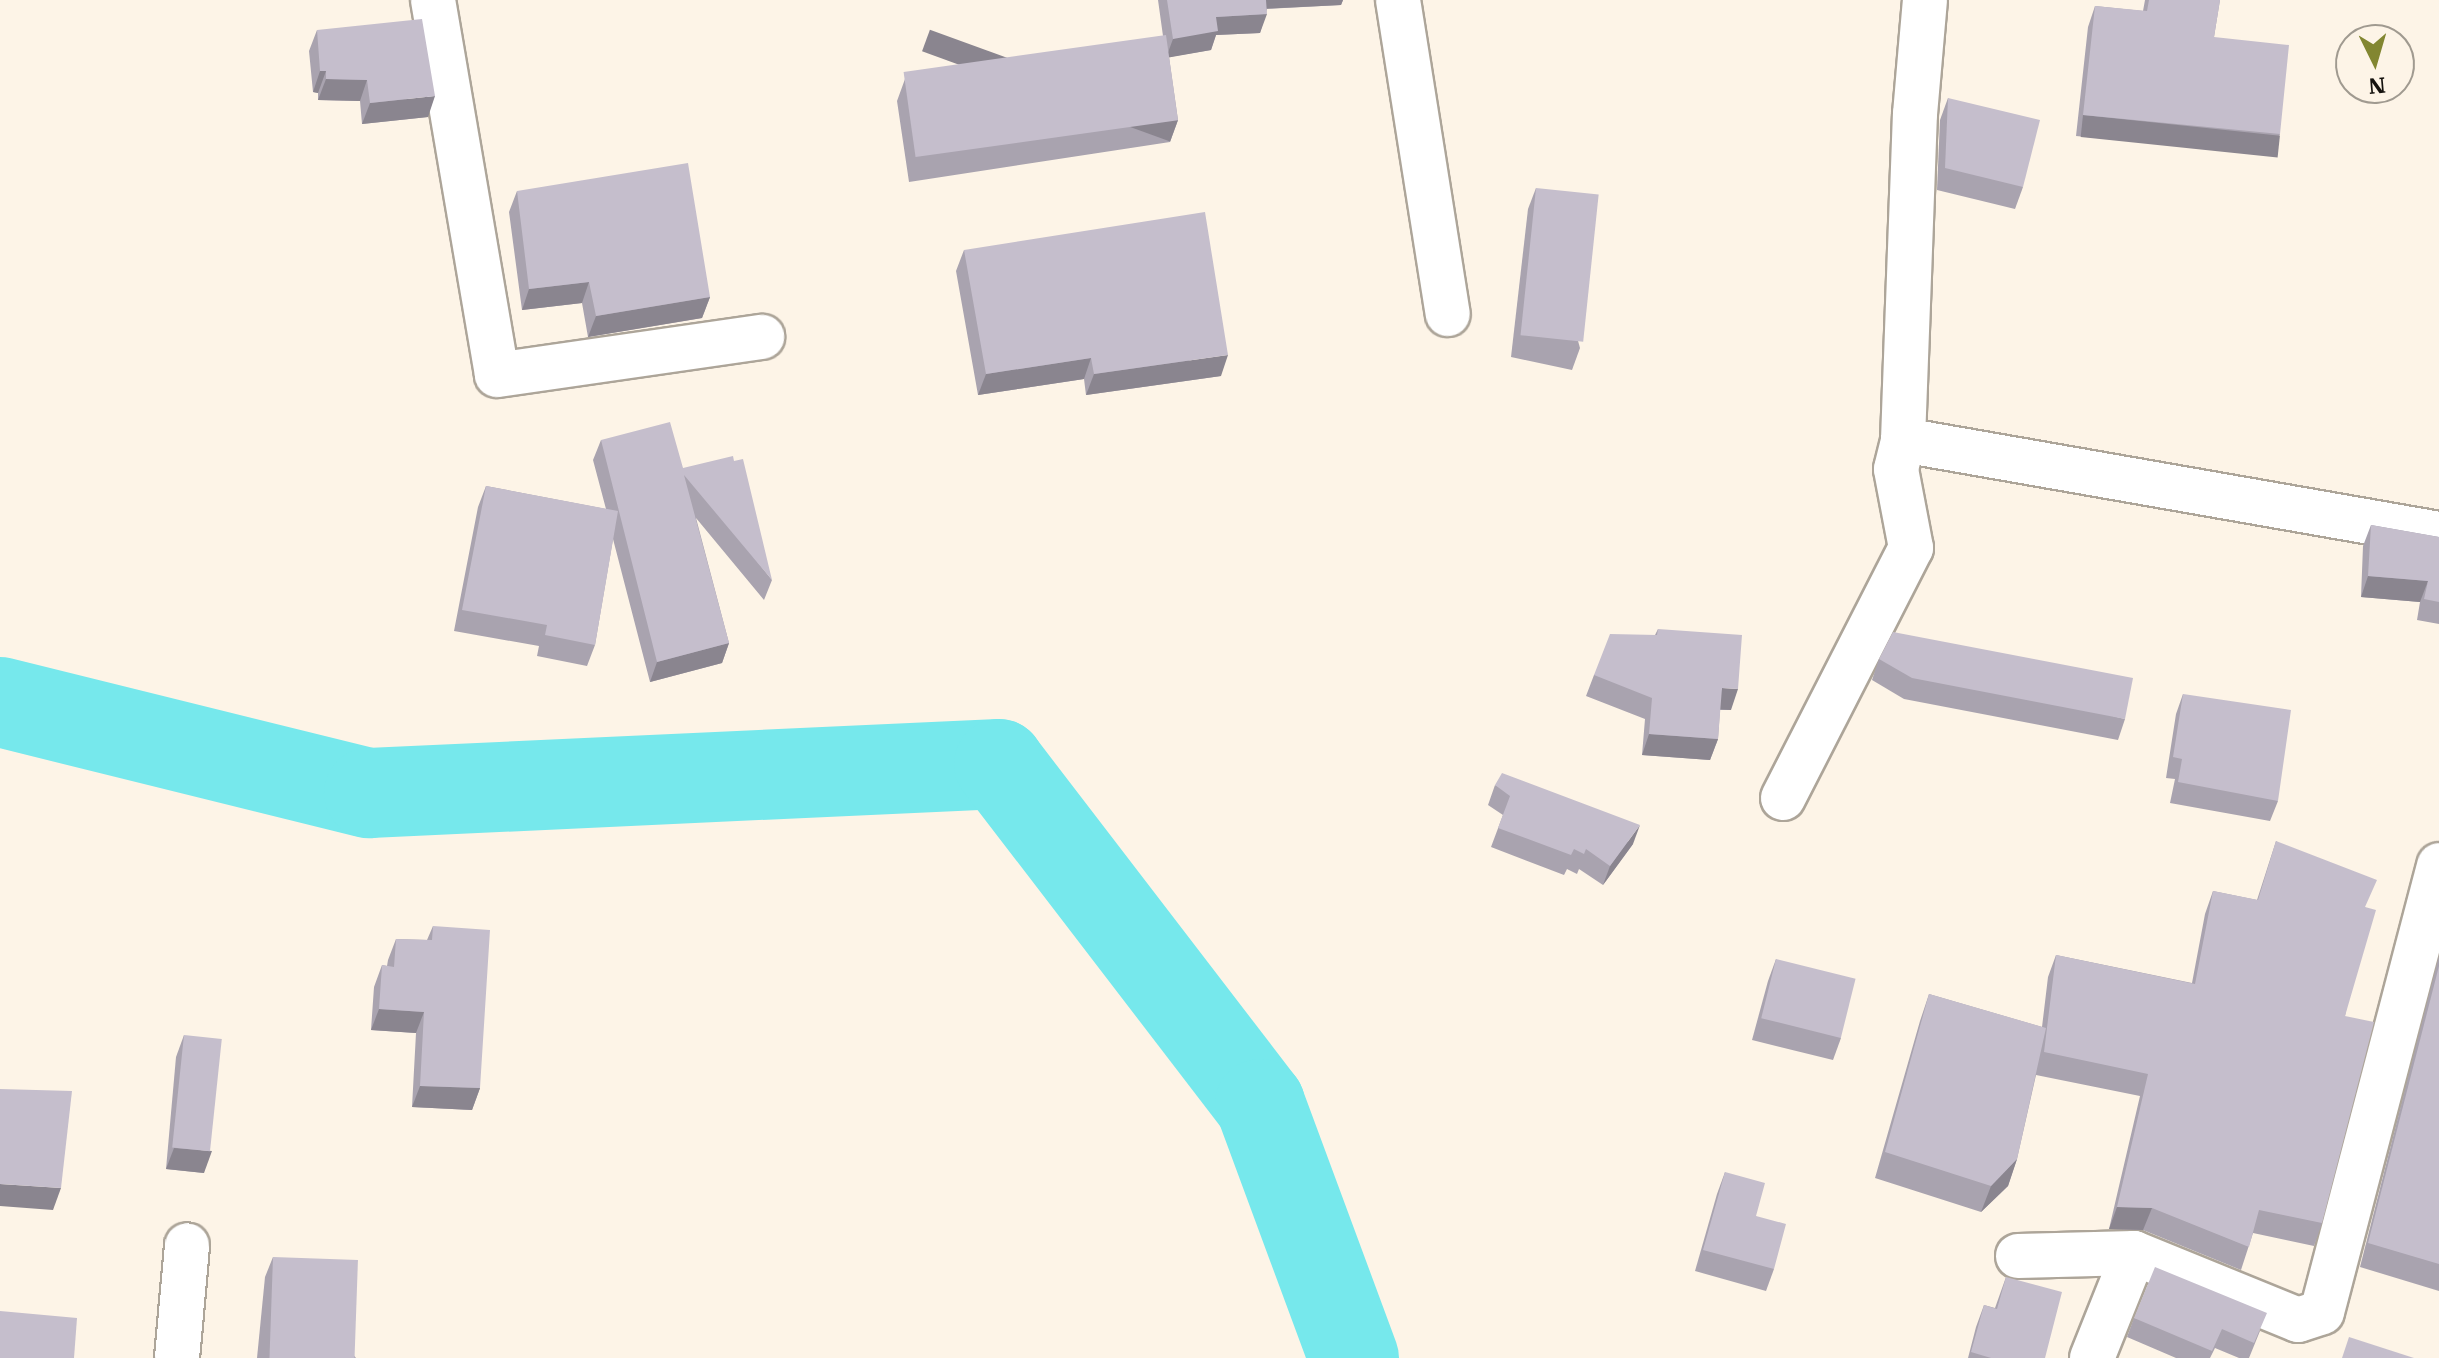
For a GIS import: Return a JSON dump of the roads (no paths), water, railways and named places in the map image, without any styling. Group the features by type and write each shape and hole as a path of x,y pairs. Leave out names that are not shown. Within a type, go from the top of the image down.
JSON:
{"street":[{"path":"433,0 497,375 762,337"},
{"path":"1398,0 1448,314"},
{"path":"1783,798 1911,548 1896,469 1903,440 1915,114 1925,0"},
{"path":"1903,440 2439,534"},
{"path":"2018,1256 2134,1253 2298,1320 2322,1312 2439,865"},
{"path":"177,1358 187,1245"},
{"path":"2092,1358 2134,1253"}],"waterway":[{"path":"0,702 369,793 999,764 1260,1104 1354,1358"}]}
